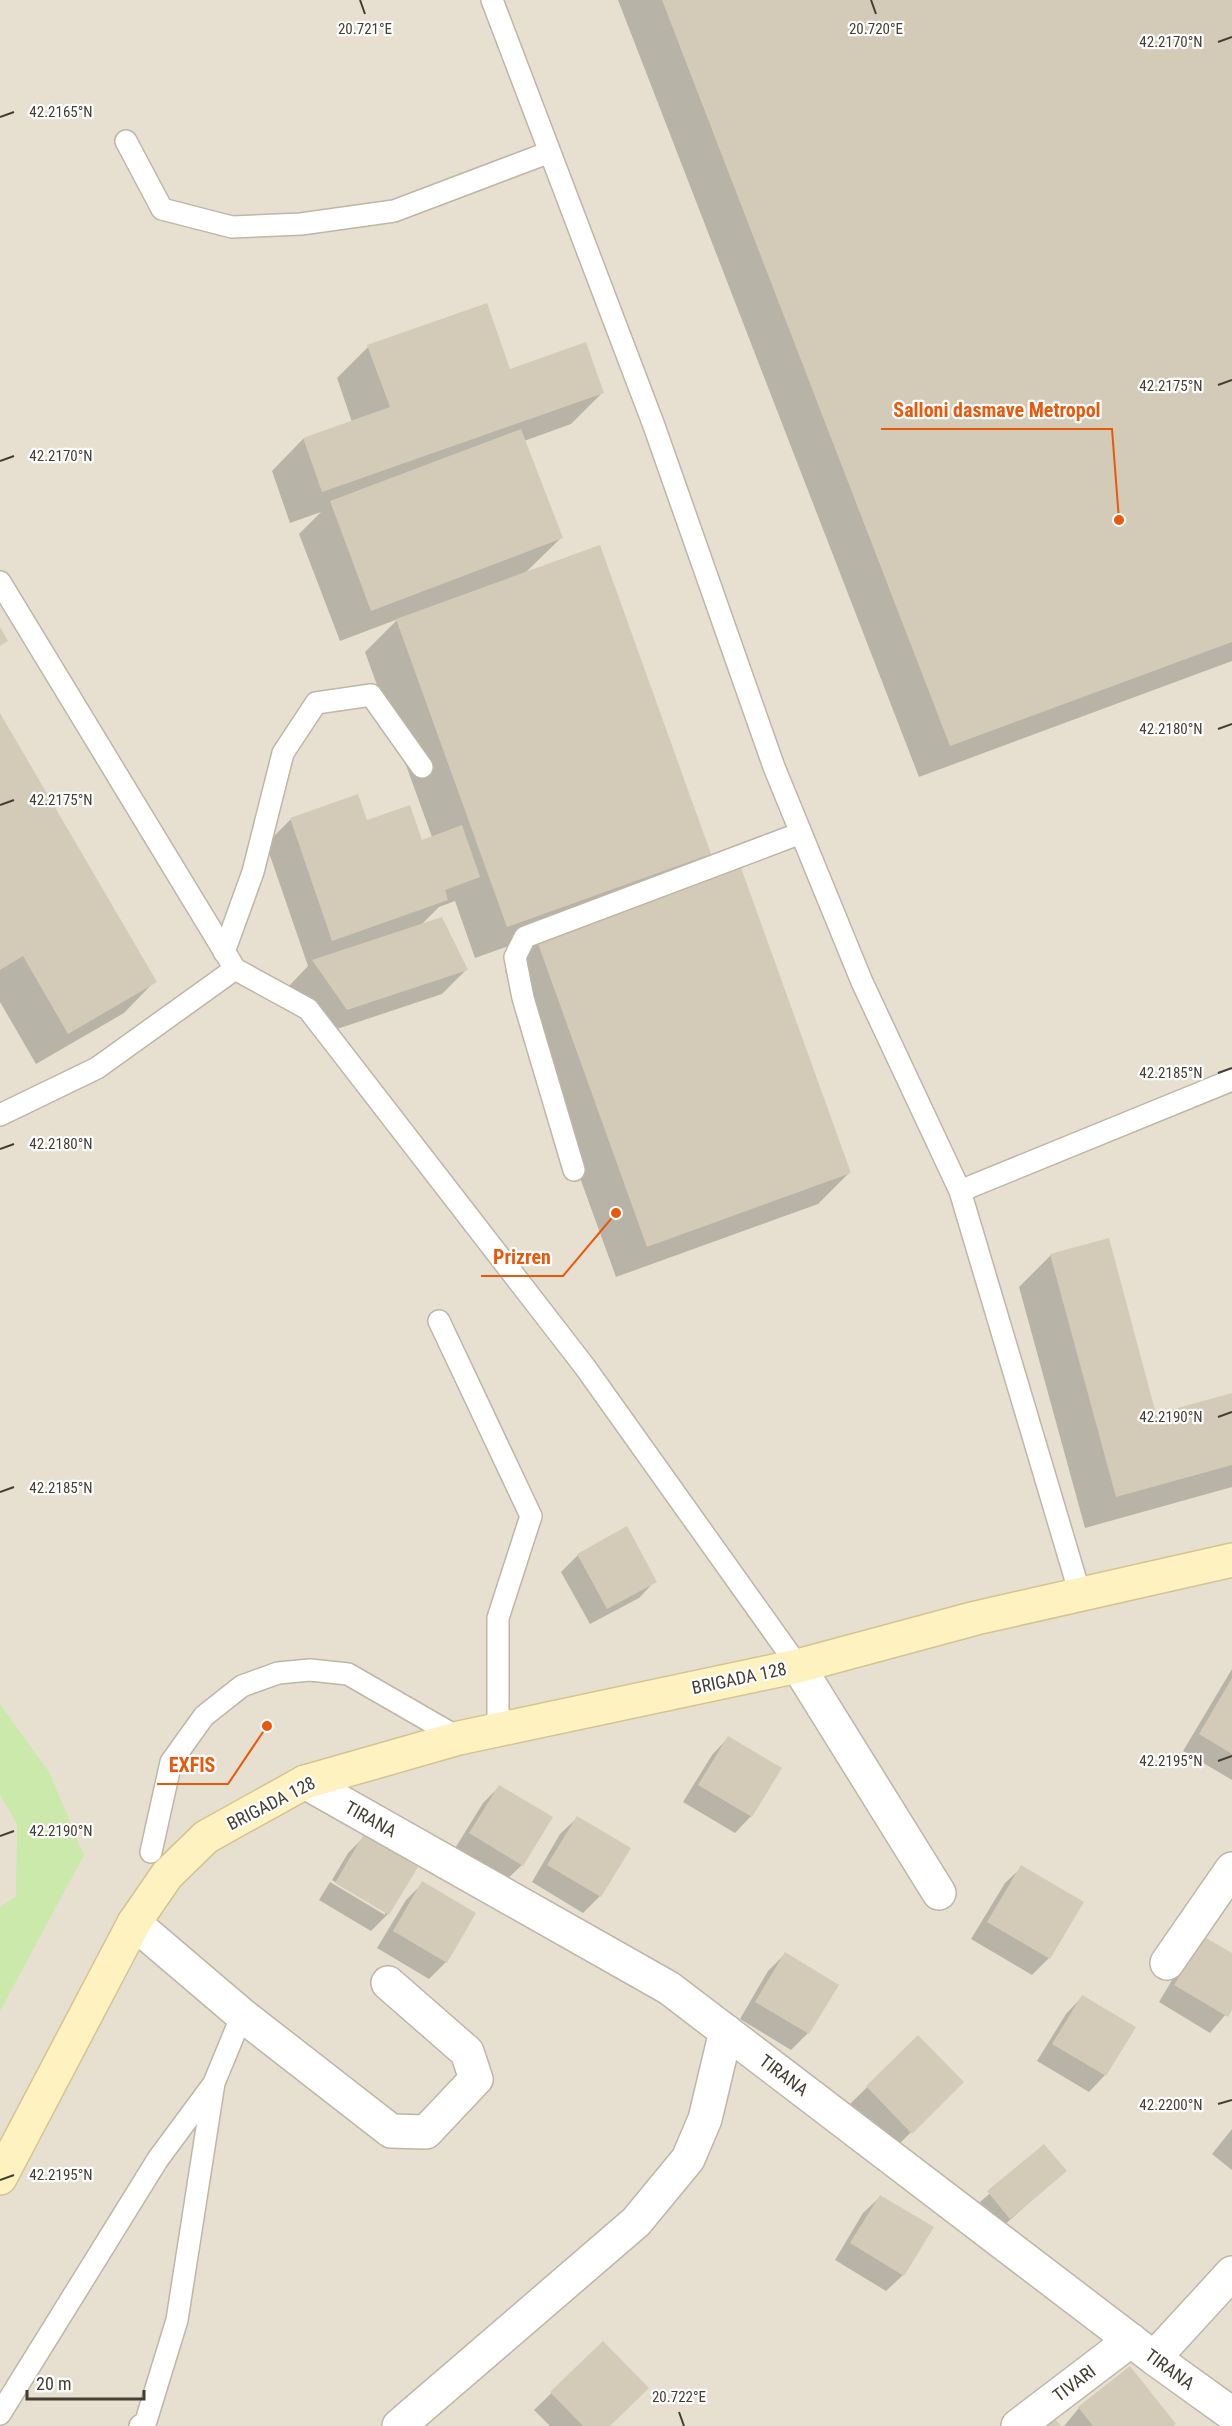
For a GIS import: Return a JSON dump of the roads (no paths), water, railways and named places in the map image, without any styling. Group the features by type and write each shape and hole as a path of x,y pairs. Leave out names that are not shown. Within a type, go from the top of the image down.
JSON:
{"street":[{"name":"BRIGADA 128","path":"0,2178 134,1923 167,1875 206,1837 305,1782 459,1738 798,1666 976,1618 1232,1560"},
{"name":"BRIGADA 128","path":"798,1666 939,1893"},
{"name":"TIRANA","path":"305,1782 669,1988 1143,2349 1232,2414"},
{"path":"1167,1963 1232,1869"},
{"path":"134,1923 242,2015 391,2131 426,2132 476,2079 467,2052 388,1983"},
{"path":"399,2426 636,2222 688,2159 705,2119 726,2031"},
{"name":"TIVARI","path":"1018,2426 1143,2349 1232,2273"}],"lane":[{"path":"492,0 653,423 774,767 862,982 960,1191 1080,1594"},
{"path":"126,141 162,208 232,227 302,224 394,211 550,152"},
{"path":"0,582 230,960 308,1009 585,1366 798,1666"},
{"path":"0,1115 97,1068 230,960 283,753 316,703 371,695 422,767"},
{"path":"573,1170 523,998 515,957 525,937 801,833"},
{"path":"960,1191 1232,1080"},
{"path":"439,1321 531,1516 498,1618 498,1729"},
{"path":"151,1852 171,1762 204,1716 242,1686 278,1673 310,1670 348,1674 459,1738"},
{"path":"140,2426 146,2421 177,2320 214,2083 242,2015"},
{"path":"0,2414 158,2159 214,2083"}],"place":[{"name":"Salloni dasmave Metropol","path":"1119,520"},
{"name":"Prizren","path":"616,1213"},
{"name":"EXFIS","path":"267,1726"}]}
